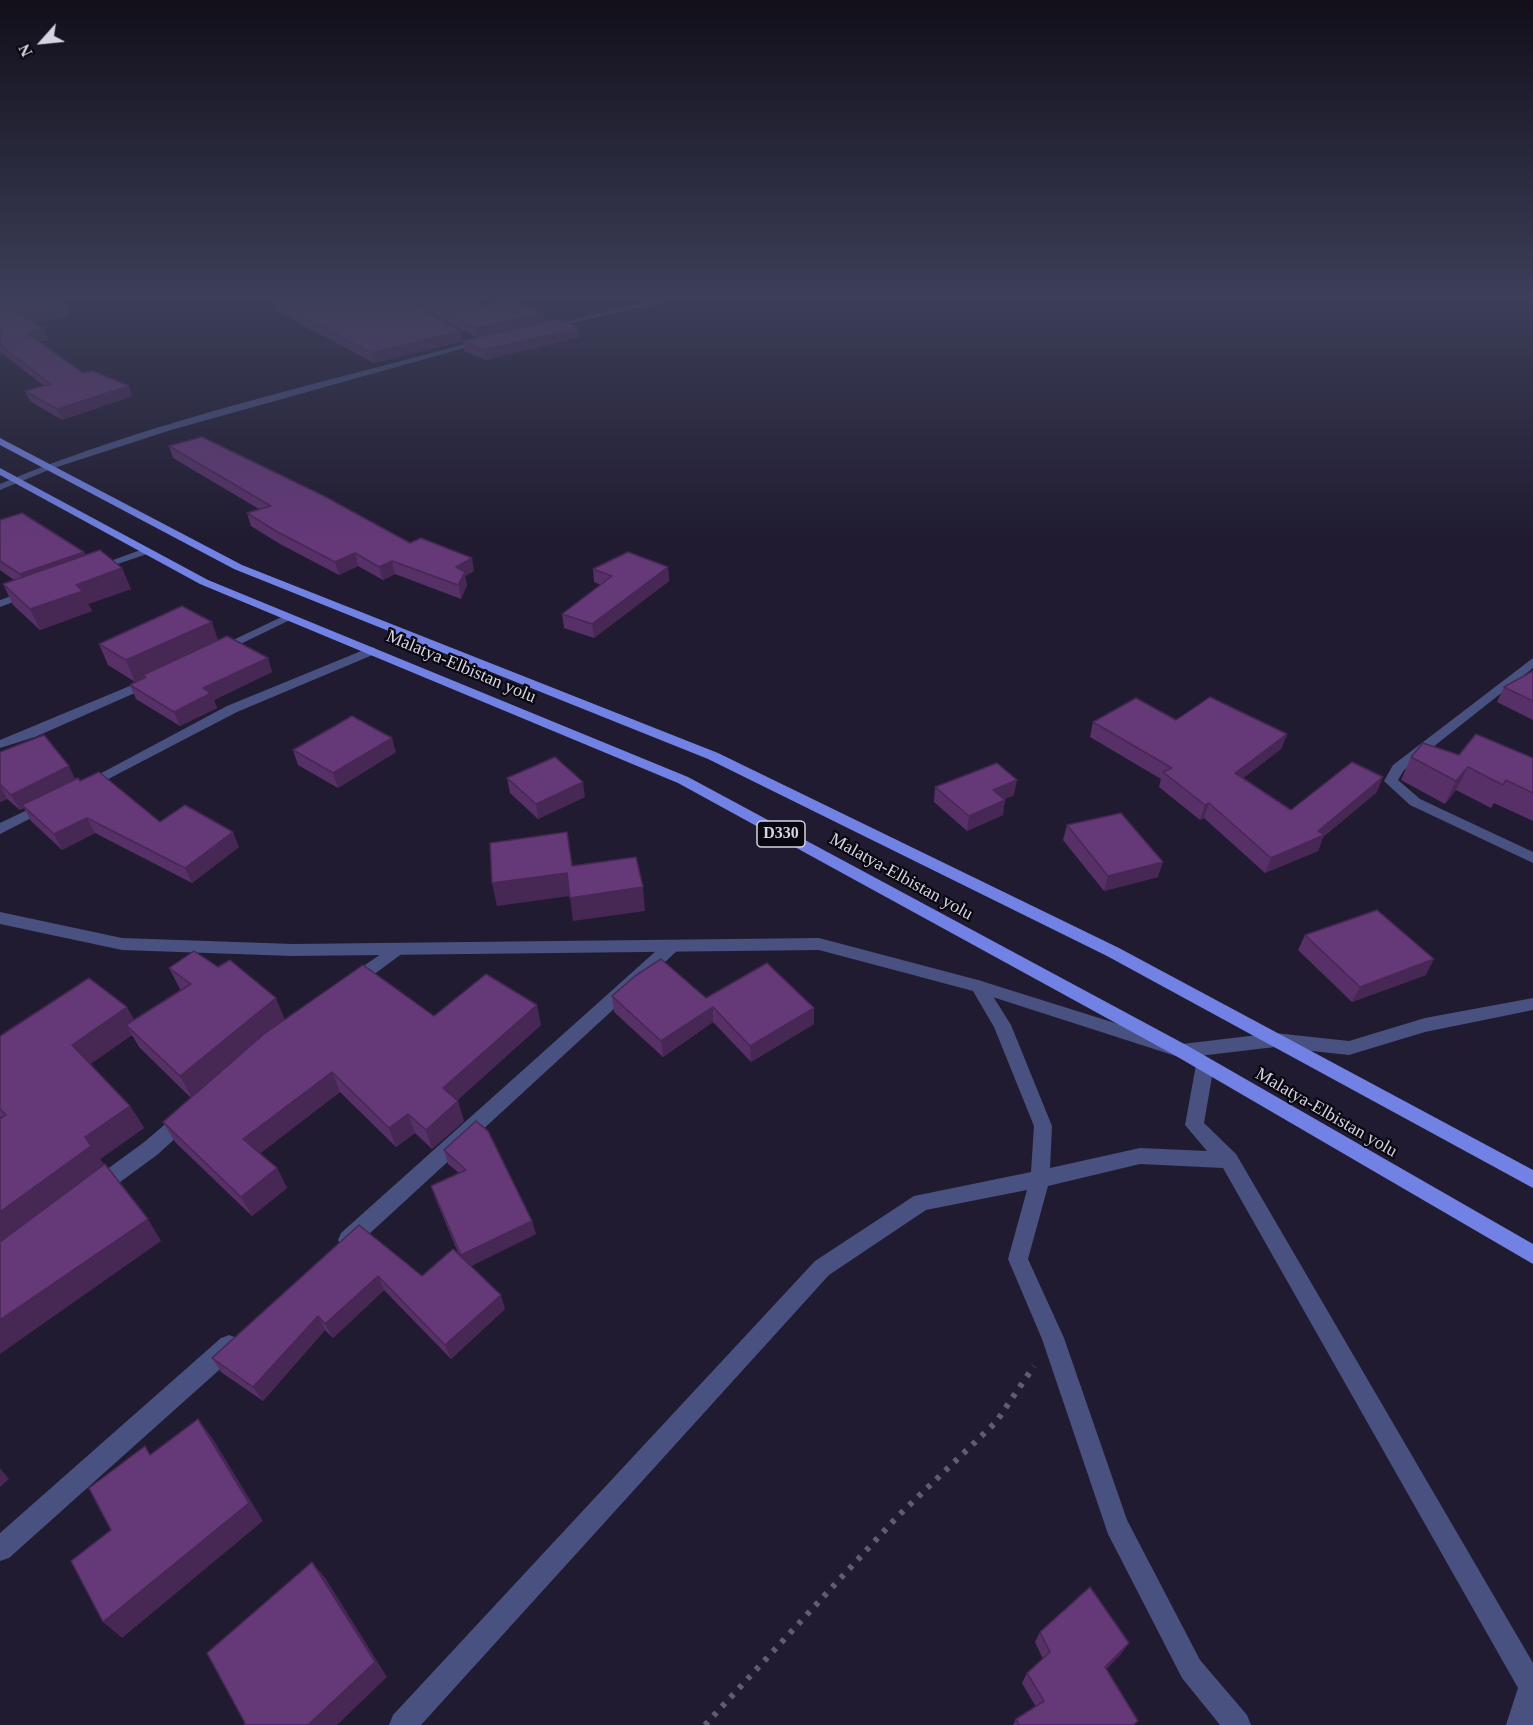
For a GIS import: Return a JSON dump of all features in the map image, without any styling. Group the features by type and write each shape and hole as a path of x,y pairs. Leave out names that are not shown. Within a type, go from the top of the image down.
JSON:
{"main road":[{"name":"Malatya-Elbistan yolu","path":"0,441 238,567 713,756 1113,952 1533,1180"},
{"name":"Malatya-Elbistan yolu","path":"0,471 204,582 683,780 1182,1051 1533,1255"}],"street":[{"path":"0,487 48,467 168,428 340,380"},
{"path":"87,571 146,551"},
{"path":"0,604 38,589"},
{"path":"208,655 288,617"},
{"path":"0,829 232,709 371,651"},
{"path":"1533,662 1398,768 1391,781 1415,802 1533,858"},
{"path":"0,744 30,734 157,679"},
{"path":"0,918 122,944 293,950 819,944 978,986 1182,1051 1275,1040 1349,1048 1425,1025 1533,1004"},
{"path":"337,1249 672,946"},
{"path":"339,991 397,949"},
{"path":"978,986 1002,1024 1043,1126 1041,1179 1018,1259 1053,1338 1117,1525 1191,1669 1237,1725"},
{"path":"1205,1065 1194,1125 1229,1160 1532,1688 1520,1725"},
{"path":"84,1198 150,1149 194,1110"},
{"path":"403,1725 822,1268 921,1202 1041,1179 1140,1156 1229,1160"},
{"path":"0,1549 240,1336"}],"path":[{"path":"705,1725 898,1516 996,1422 1053,1338"}],"building":[{"path":"46,380 116,380 129,386 57,409 25,391 51,384"},
{"path":"202,437 324,496 410,543 421,538 472,558 456,567 465,572 458,585 392,561 379,567 355,553 335,562 247,513 271,506 169,446"},
{"path":"22,513 84,552 20,574 0,561 0,520"},
{"path":"100,550 122,568 76,585 83,591 30,609 3,584"},
{"path":"628,552 668,567 592,624 562,614 612,576 593,569"},
{"path":"182,606 212,622 126,660 99,644"},
{"path":"227,636 268,658 203,688 211,693 174,712 130,685 146,677 143,675"},
{"path":"1533,671 1533,701 1504,687"},
{"path":"1210,697 1287,734 1235,773 1291,810 1352,762 1383,777 1318,831 1324,835 1271,858 1209,803 1205,805 1163,772 1172,768 1093,722 1136,698 1176,720"},
{"path":"352,716 392,738 333,773 293,750"},
{"path":"1476,734 1533,758 1533,793 1506,780 1503,785 1468,767 1456,781 1411,757 1423,743 1459,755"},
{"path":"44,735 69,766 11,795 0,784 0,752"},
{"path":"555,757 583,782 536,804 507,778"},
{"path":"997,763 1017,780 993,790 1005,800 969,816 935,787"},
{"path":"99,772 160,822 185,805 233,832 185,868 87,818 54,834 22,805 78,778 80,781"},
{"path":"1121,813 1163,862 1108,876 1067,825"},
{"path":"567,832 572,866 636,857 643,887 570,898 567,873 492,883 490,843"},
{"path":"1377,910 1434,959 1360,987 1305,935"},
{"path":"194,951 218,967 230,960 276,998 180,1076 126,1025 191,984 169,968"},
{"path":"661,959 706,998 767,963 814,1008 750,1046 713,1007 661,1041 612,996 635,976"},
{"path":"363,965 434,1016 486,974 537,1005 443,1088 458,1101 426,1130 408,1114 389,1128 332,1072 243,1139 277,1168 241,1197 163,1122 264,1034"},
{"path":"89,978 127,1007 72,1045 130,1106 85,1137 91,1146 0,1212 0,1119 6,1115 0,1109 0,1036"},
{"path":"476,1121 488,1131 532,1221 461,1255 431,1186 466,1170 444,1150"},
{"path":"105,1164 148,1219 0,1320 0,1242"},
{"path":"359,1225 422,1276 453,1249 501,1295 445,1345 378,1276 325,1324 318,1316 253,1387 212,1358"},
{"path":"198,1419 249,1503 103,1622 71,1561 111,1530 89,1488 145,1446 150,1455"},
{"path":"312,1562 375,1662 308,1725 244,1725 245,1723 207,1653"},
{"path":"1090,1587 1129,1643 1105,1667 1138,1721 1133,1725 1019,1725 1016,1719 1044,1701 1027,1673 1050,1652 1040,1632"}]}
